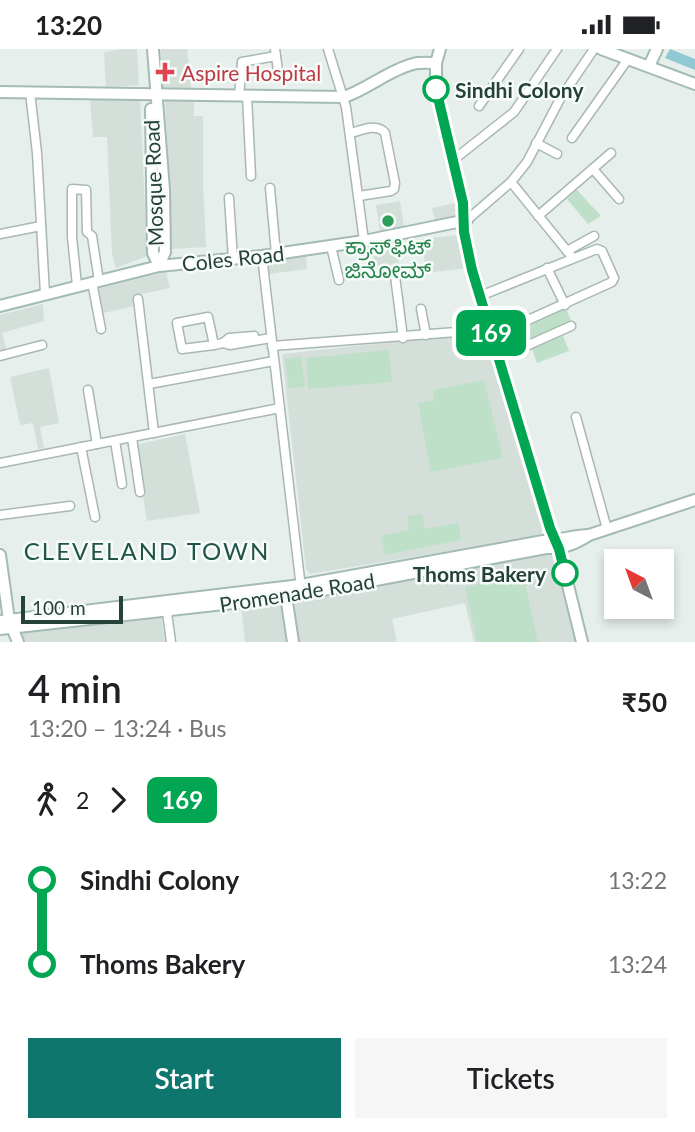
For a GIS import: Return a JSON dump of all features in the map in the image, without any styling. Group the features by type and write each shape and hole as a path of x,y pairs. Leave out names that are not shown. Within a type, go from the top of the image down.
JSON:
{"street":[{"name":"Mosque Road","path":"146,49 164,190 165,252 159,266"},
{"name":"Mosque Road","path":"153,49 153,95"},
{"path":"328,49 344,97 351,132 364,241"},
{"path":"440,49 436,63 436,90 467,203 465,221 472,270 497,340 560,544 584,642"},
{"path":"447,49 443,63 442,88 448,130"},
{"path":"479,106 519,49"},
{"path":"455,160 514,112 557,49"},
{"path":"465,221 511,182 527,162 560,99 594,49"},
{"path":"601,49 628,59 653,57 695,84"},
{"path":"618,49 653,57 695,77"},
{"path":"251,176 242,62 276,52 278,71"},
{"path":"572,138 628,59"},
{"path":"0,92 344,97 363,91 413,64 436,63"},
{"path":"30,92 37,153 45,295"},
{"path":"351,132 377,127 382,129 395,183 391,191 359,196"},
{"path":"536,143 556,154"},
{"path":"538,216 611,153"},
{"path":"593,169 619,199"},
{"path":"511,182 570,254"},
{"path":"271,188 276,254"},
{"path":"78,285 72,237 72,189 86,190 87,232 92,236 101,328"},
{"path":"229,198 233,259"},
{"path":"465,221 497,340"},
{"name":"Coles Road","path":"0,306 159,266 331,246 465,221"},
{"path":"0,234 41,226"},
{"path":"485,294 547,268 594,236"},
{"path":"331,246 339,280"},
{"path":"497,340 614,280 601,250 570,254"},
{"path":"262,256 302,590"},
{"path":"547,268 565,305"},
{"path":"395,276 403,338"},
{"path":"138,299 154,433"},
{"path":"421,309 426,335"},
{"path":"219,344 208,317 177,323 182,349 271,339 403,338 426,335 497,340 572,326"},
{"path":"0,356 42,345"},
{"path":"149,384 274,361"},
{"path":"88,390 97,444"},
{"path":"0,463 280,408"},
{"path":"576,417 607,529"},
{"path":"132,438 140,492"},
{"path":"115,441 122,484"},
{"path":"81,447 95,517"},
{"name":"Promenade Road","path":"5,624 302,590 543,541 560,544 574,535 589,535 695,500"},
{"path":"0,515 70,506"},
{"path":"0,555 5,624 18,642"},
{"path":"285,592 293,642"},
{"path":"164,607 171,642"}],"shaded area":[{"path":"137,49 139,85 106,87 104,52"},
{"path":"161,49 187,49 191,90 163,88"},
{"path":"140,97 147,256 116,268 112,254 107,137 93,137 90,99"},
{"path":"194,97 194,116 203,116 206,247 172,249 165,98"},
{"path":"400,201 404,227 380,231 376,205"},
{"path":"455,203 457,217 435,221 432,208"},
{"path":"458,235 468,268 426,273 422,239"},
{"path":"396,242 399,264 375,267 372,245"},
{"path":"306,256 307,269 269,274 267,262"},
{"path":"166,272 170,288 133,296 135,306 103,313 97,289"},
{"path":"43,304 44,321 2,333 7,351 0,353 0,315"},
{"path":"488,332 543,529 540,536 310,574 306,569 282,354"},
{"path":"49,368 59,423 40,427 44,448 38,449 33,423 20,425 10,377"},
{"path":"185,434 200,513 147,521 135,445"},
{"path":"550,552 557,555 578,642 474,642 465,603 392,619 397,642 299,642 291,598"},
{"path":"281,601 287,642 245,642 241,606"},
{"path":"161,615 165,642 25,642 19,629"}],"green space":[{"path":"577,190 601,216 588,224 567,199"},
{"path":"565,307 572,323 529,342 524,326"},
{"path":"563,336 569,351 537,363 532,349"},
{"path":"389,350 392,382 308,389 306,358"},
{"path":"301,357 305,386 289,389 285,359"},
{"path":"484,380 503,458 431,472 418,403 434,400 433,390"},
{"path":"422,514 425,529 458,523 461,540 385,555 381,536 409,530 407,516"},
{"path":"523,574 538,642 477,642 465,587"}],"water":[{"path":"670,49 695,59 695,70 665,58"}],"bus line":[{"name":"169","path":"436,89 463,203 464,232 472,270 565,573"}],"place":[{"name":"Aspire Hospital","path":"165,72"},
{"name":"Sindhi Colony","path":"436,89"},
{"name":"ಕ್ರಾಸ್‌ಫಿಟ್ ಜಿನೋಮ್","path":"388,221"},
{"name":"Thoms Bakery","path":"565,573"}],"district":[{"name":"CLEVELAND TOWN","path":"147,550"}]}
